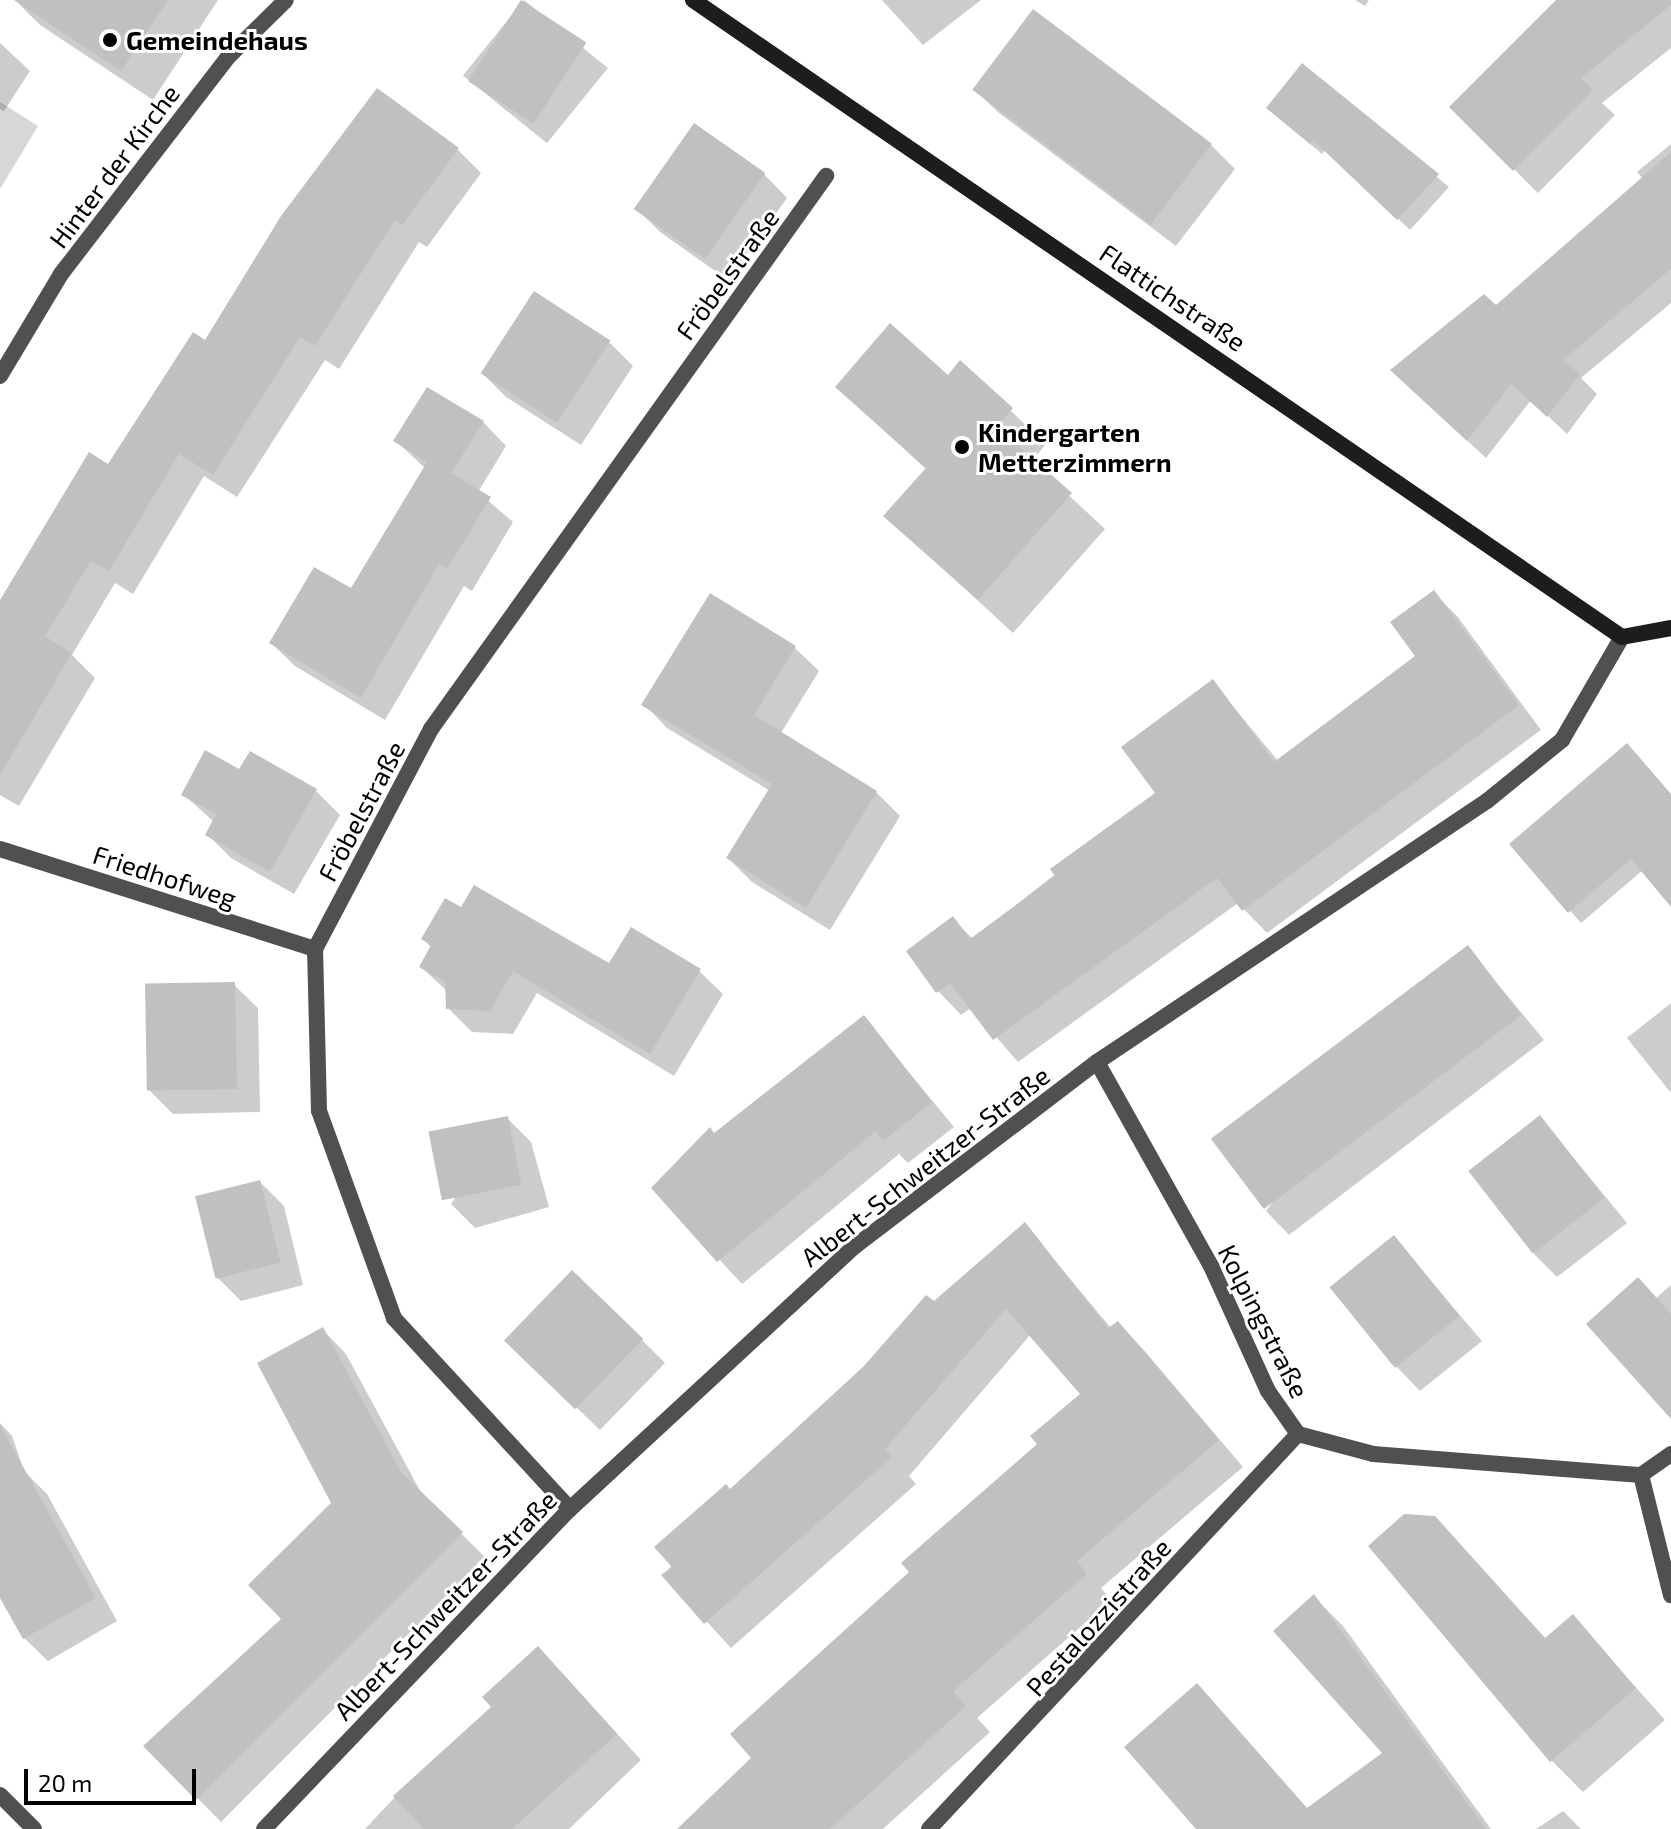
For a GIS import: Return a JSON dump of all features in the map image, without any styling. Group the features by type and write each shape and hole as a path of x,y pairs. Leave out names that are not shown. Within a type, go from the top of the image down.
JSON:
{"main road":[{"name":"Flattichstraße","path":"693,0 1622,637"},
{"path":"1622,637 1671,628"}],"street":[{"name":"Hinter der Kirche","path":"0,376 61,274 228,57 286,0"},
{"name":"Fröbelstraße","path":"570,1509 394,1318 319,1111 315,949 431,729 826,176"},
{"name":"Albert-Schweitzer-Straße","path":"264,1829 570,1509 854,1247 1097,1062 1487,801 1562,740 1622,637"},
{"name":"Friedhofweg","path":"0,849 315,949"},
{"name":"Kolpingstraße","path":"1097,1062 1211,1266 1268,1391 1298,1434 1373,1454 1641,1475"},
{"name":"Pestalozzistraße","path":"929,1829 1298,1434"},
{"path":"1671,1454 1641,1475 1671,1595"},
{"path":"0,1795 34,1829"}],"shaded area":[{"path":"0,102 38,126 0,189"}],"building":[{"name":"Gemeindehaus","path":"14,0 168,0 121,71"},
{"path":"521,0 586,42 534,124 468,81"},
{"path":"1556,0 1671,0 1671,5 1581,78 1593,90 1513,171 1449,107"},
{"path":"1033,9 1212,144 1151,224 972,90"},
{"path":"1302,63 1439,174 1397,220 1313,140 1310,144 1266,108"},
{"path":"377,88 459,148 402,225 395,220 315,346 300,337 213,475 179,454 109,571 91,561 45,636 72,653 0,775 0,600 89,452 108,464 193,332 205,340 281,216"},
{"path":"694,123 765,173 705,259 634,209"},
{"path":"1671,152 1671,269 1563,360 1580,374 1547,417 1511,384 1467,441 1390,370 1484,294 1496,305"},
{"path":"534,291 610,341 557,423 481,373"},
{"name":"Kindergarten Metterzimmern","path":"890,323 948,375 960,360 1013,408 997,427 1072,493 978,600 883,516 926,468 835,387"},
{"path":"427,387 484,421 451,473 491,497 447,569 439,564 361,698 269,643 314,567 351,588 427,462 393,441"},
{"path":"1434,590 1519,705 1242,911 1217,878 993,1040 950,983 936,993 906,951 953,916 970,939 1055,876 1050,869 1155,793 1121,747 1213,679 1274,762 1415,656 1390,622"},
{"path":"710,593 796,646 754,715 877,791 806,908 726,858 772,784 641,705"},
{"path":"1627,743 1671,794 1671,907 1631,859 1568,913 1509,844"},
{"path":"205,750 239,769 250,751 317,789 270,872 205,835 216,814 181,795"},
{"path":"474,885 609,963 631,927 701,969 650,1054 513,971 490,1011 446,1009 445,982 419,967 431,945 421,939 445,898 461,907"},
{"path":"1468,945 1521,1015 1264,1209 1211,1139"},
{"path":"235,982 237,1089 147,1091 145,984"},
{"path":"864,1015 932,1102 883,1141 876,1131 717,1262 651,1188 710,1127 714,1133"},
{"path":"1540,1115 1605,1198 1533,1254 1468,1171"},
{"path":"508,1116 521,1185 442,1200 428,1131"},
{"path":"260,1180 281,1262 216,1279 195,1196"},
{"path":"1025,1222 1108,1328 1118,1321 1219,1440 1077,1561 1087,1574 953,1691 966,1706 830,1829 677,1829 751,1758 730,1734 909,1572 901,1563 1037,1444 1030,1436 1080,1394 1006,1309 885,1449 892,1457 704,1624 661,1575 672,1567 654,1547 726,1484 730,1489 864,1366 926,1295 934,1301"},
{"path":"1394,1235 1459,1316 1395,1368 1329,1287"},
{"path":"572,1270 643,1339 575,1409 504,1340"},
{"path":"1638,1277 1671,1314 1671,1419 1586,1324"},
{"path":"323,1327 401,1472 463,1532 196,1800 143,1746 281,1619 248,1585 331,1503 257,1363"},
{"path":"0,1425 96,1598 23,1639 0,1598"},
{"path":"1404,1514 1435,1516 1545,1638 1573,1614 1636,1688 1550,1762 1368,1546"},
{"path":"1314,1594 1486,1829 1196,1829 1124,1747 1197,1683 1307,1808 1382,1753 1273,1631"},
{"path":"538,1646 617,1734 512,1829 424,1829 393,1796 491,1707 482,1697"}],"place":[{"name":"Gemeindehaus","path":"110,40"},
{"name":"Kindergarten Metterzimmern","path":"962,447"}]}
